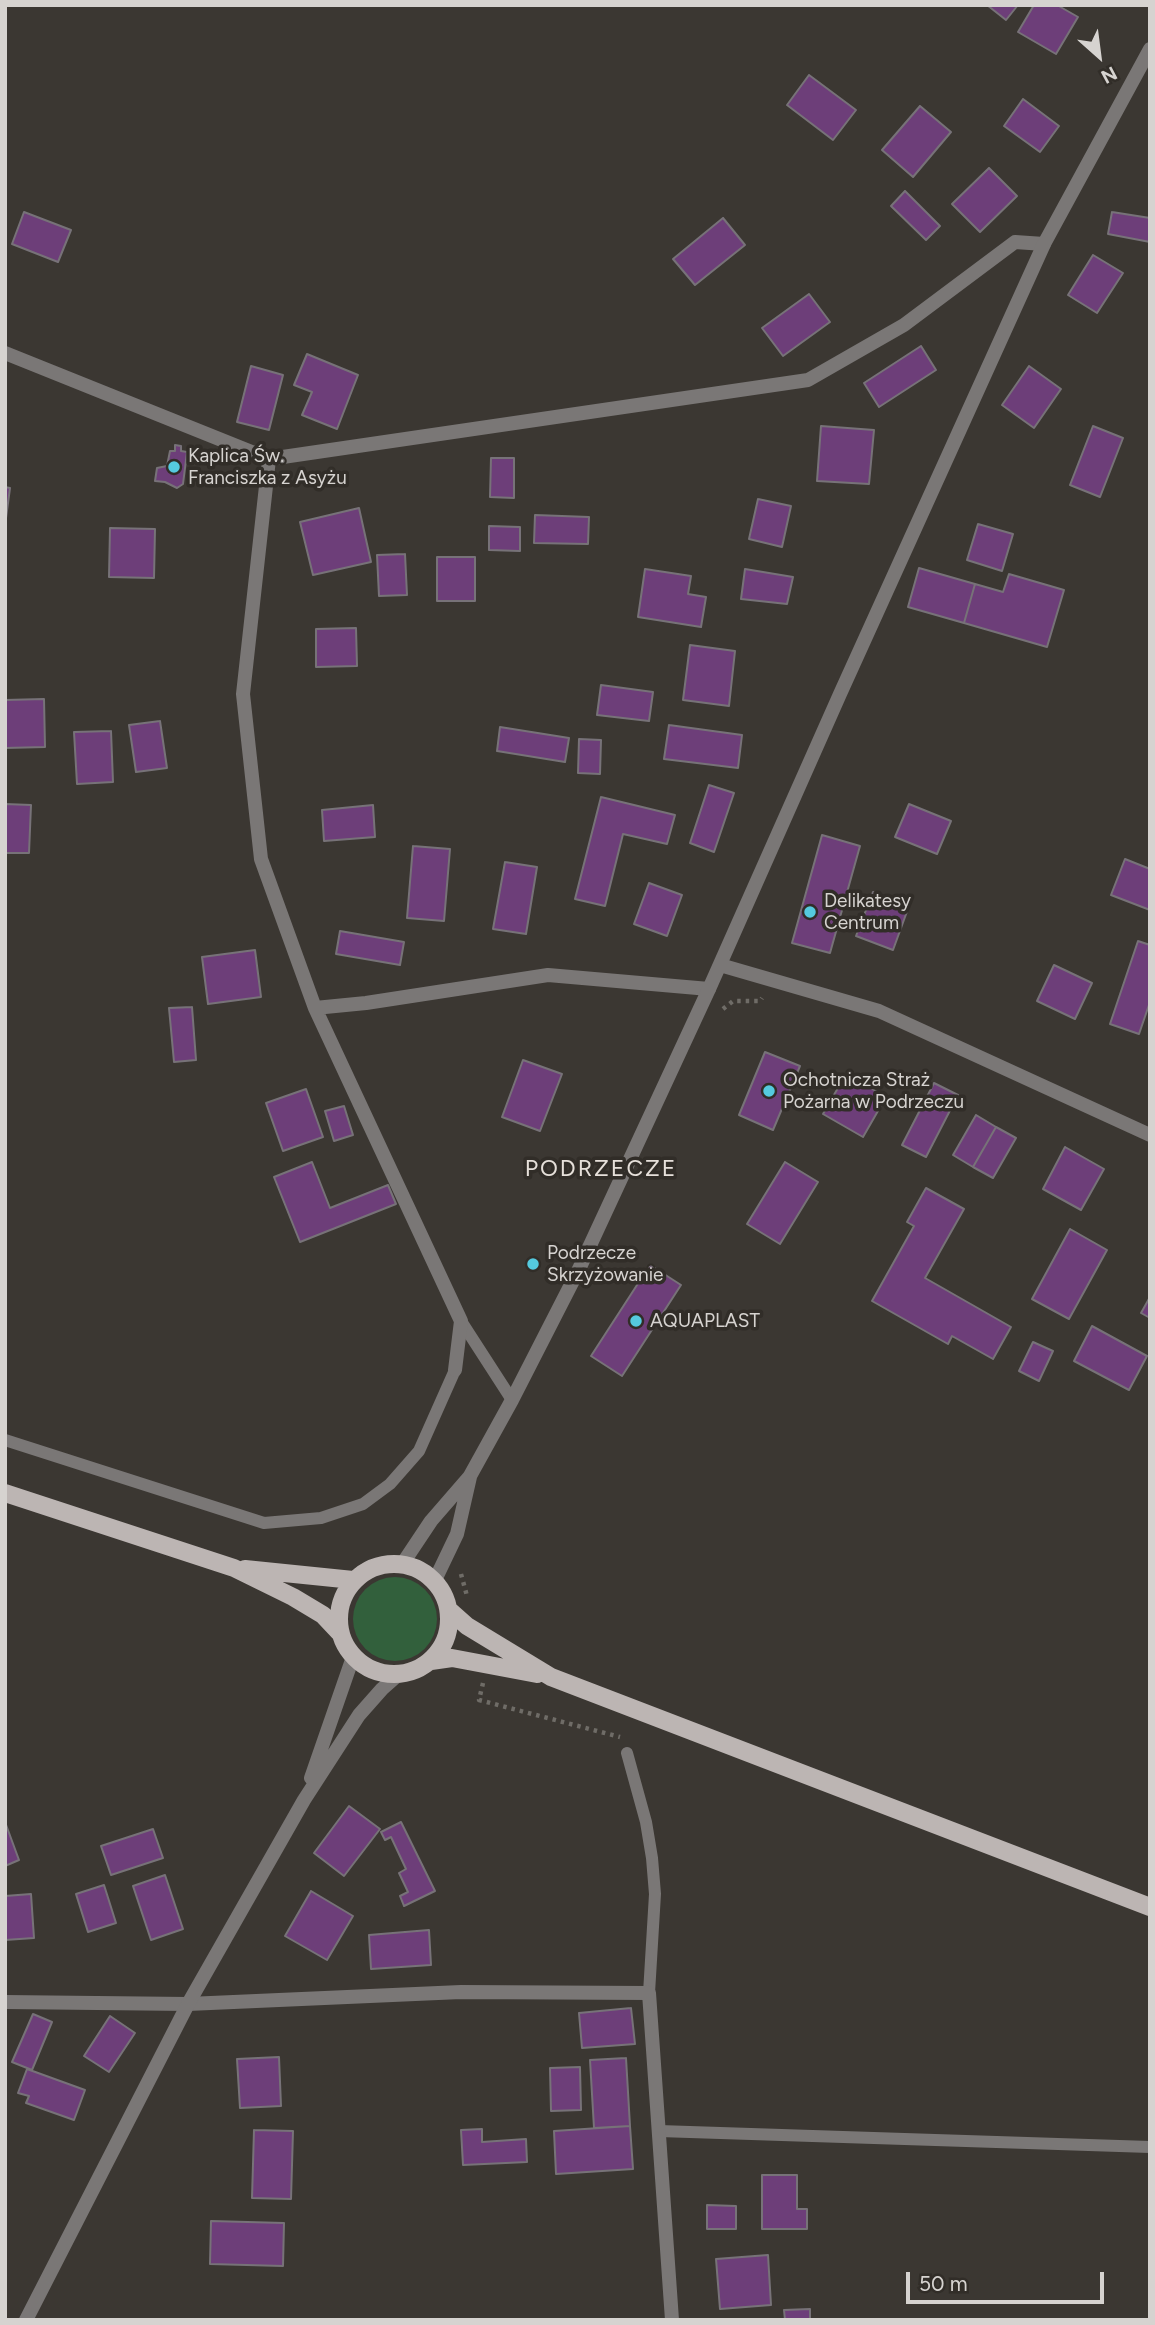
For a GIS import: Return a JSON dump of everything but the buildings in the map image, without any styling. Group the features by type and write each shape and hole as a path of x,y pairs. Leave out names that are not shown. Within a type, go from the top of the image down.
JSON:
{"main road":[{"path":"5,1493 234,1568 323,1615 339,1632 353,1657 366,1667 382,1673 399,1674 416,1670 430,1661 443,1646 449,1629 449,1610 444,1594 435,1580 420,1569 403,1563 385,1564 368,1569 353,1580 343,1595 338,1613 339,1632"},
{"path":"234,1568 353,1580"},
{"path":"449,1610 467,1626 551,1677"},
{"path":"430,1661 452,1658 551,1677 1150,1907"}],"street":[{"path":"403,1563 431,1521 470,1476 580,1267 720,965 839,694 1044,244 1150,49"},
{"path":"5,353 269,459 808,380 904,325 1015,242 1044,244"},
{"path":"269,459 243,694 261,859 315,1008 461,1321 455,1370"},
{"path":"720,965 879,1011 1150,1135"},
{"path":"315,1008 366,1003 548,975 709,989"},
{"path":"435,1580 457,1534 470,1476"},
{"path":"303,1800 353,1657"},
{"path":"26,2320 188,2004 303,1800 359,1715 399,1674"},
{"path":"5,2002 188,2004 461,1992 649,1993 672,2320"}],"lane":[{"path":"461,1321 512,1400"},
{"path":"5,1440 264,1523 321,1518 363,1504 390,1484 419,1451 455,1370"},
{"path":"627,1753 646,1822 652,1858 655,1894 649,1993"},
{"path":"659,2131 1150,2147"}],"path":[{"path":"718,1015 733,1001 760,1001 770,980"},
{"path":"463,1562 461,1573 468,1600"},
{"path":"488,1665 479,1700 621,1737 627,1753"}],"green space":[{"path":"395,1577 418,1584 430,1596 437,1619 430,1642 418,1654 395,1661 372,1654 360,1642 353,1619 360,1596 372,1584"}],"place":[{"name":"Kaplica Św. Franciszka z Asyżu","path":"174,467"},
{"name":"Delikatesy Centrum","path":"810,912"},
{"name":"Ochotnicza Straż Pożarna w Podrzeczu","path":"769,1091"},
{"name":"Podrzecze Skrzyżowanie","path":"533,1264"},
{"name":"AQUAPLAST","path":"636,1321"}],"district":[{"name":"PODRZECZE","path":"601,1169"}]}
